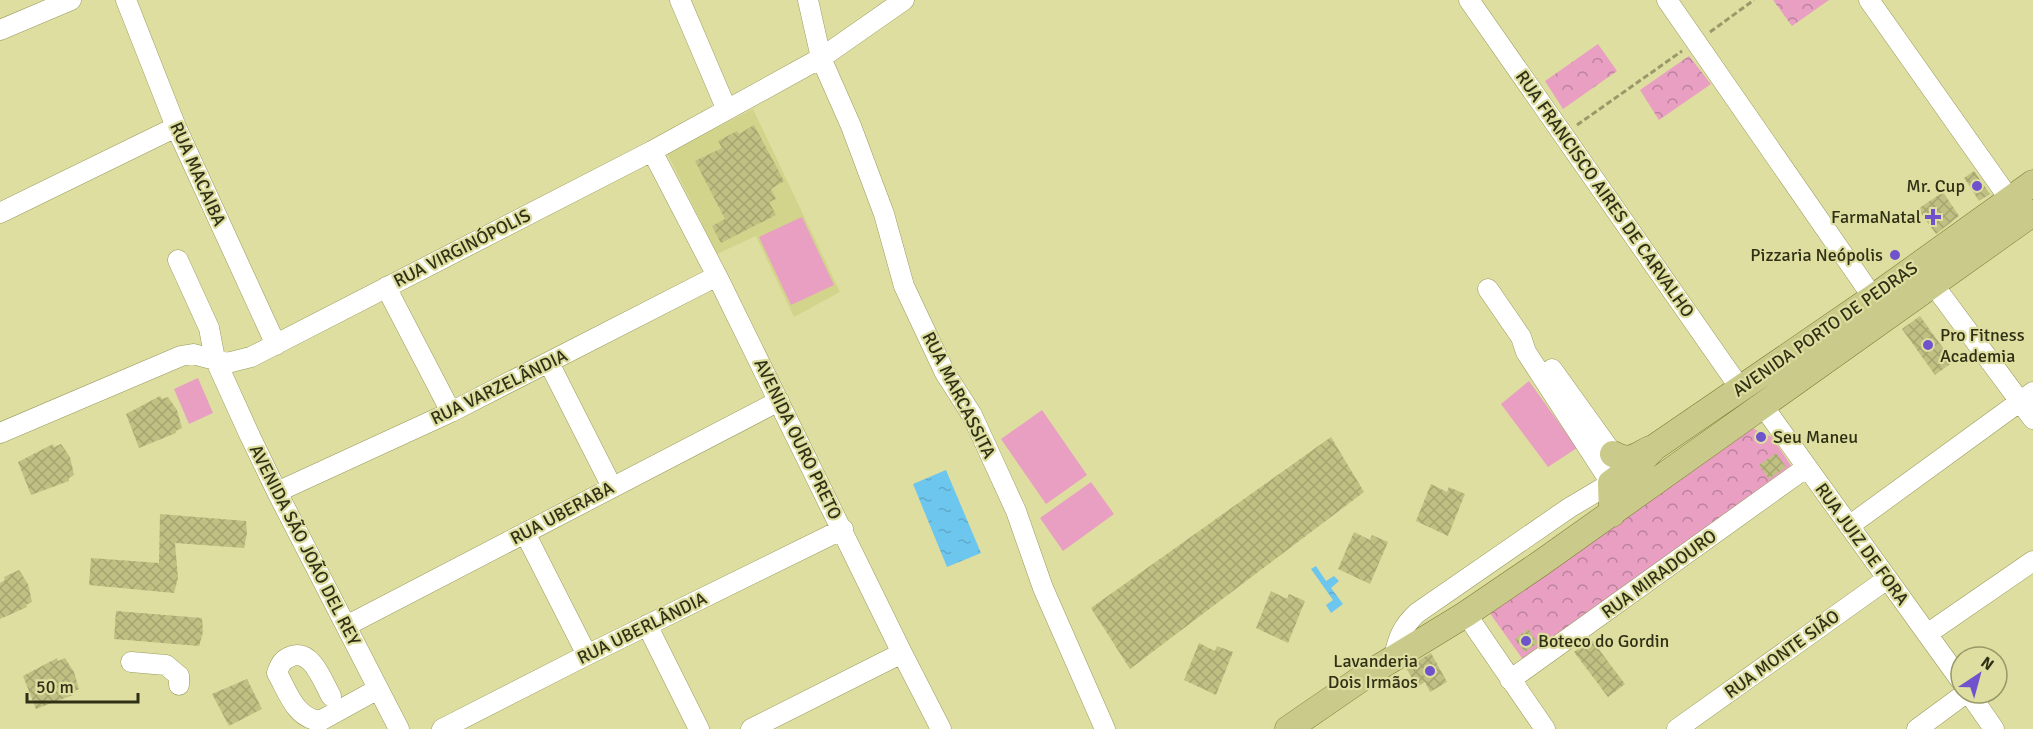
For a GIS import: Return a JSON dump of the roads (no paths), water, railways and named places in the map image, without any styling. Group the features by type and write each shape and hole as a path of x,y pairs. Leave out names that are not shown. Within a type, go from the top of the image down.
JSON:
{"main road":[{"name":"AVENIDA PORTO DE PEDRAS","path":"1288,729 1394,657 1466,614 1763,406 1880,307 1934,284 2022,210 2033,183"},
{"name":"AVENIDA PORTO DE PEDRAS","path":"1614,471 1641,461 1655,447 1740,388 1880,307 2022,210"},
{"path":"1614,471 1621,507"}],"street":[{"path":"0,30 71,0"},
{"name":"RUA MACAIBA","path":"126,0 176,127 276,345"},
{"path":"680,0 726,108"},
{"name":"RUA MARCASSITA","path":"808,0 821,58 851,126 880,203 904,286 945,373 972,415 1011,500 1043,588 1105,729"},
{"name":"RUA VIRGINÓPOLIS","path":"0,433 181,356 193,354 227,363 238,362 276,345 652,151 726,108 821,58 904,0"},
{"name":"RUA FRANCISCO AIRES DE CARVALHO","path":"1469,0 1740,388"},
{"path":"1667,0 1880,307"},
{"path":"1869,0 2022,210"},
{"path":"0,213 176,127"},
{"name":"AVENIDA OURO PRETO","path":"652,151 717,276 941,729"},
{"name":"AVENIDA SÃO JOÃO DEL REY","path":"178,260 209,328 215,359 277,492 399,729"},
{"name":"RUA VARZELÂNDIA","path":"277,492 451,412 717,276"},
{"path":"1934,284 2027,397 2033,419"},
{"path":"386,287 451,412"},
{"path":"1488,289 1521,337 1526,352 1614,471"},
{"path":"1521,337 1537,349 1614,471"},
{"path":"549,363 612,487"},
{"path":"1849,526 2027,397"},
{"name":"RUA UBERABA","path":"346,626 779,401"},
{"name":"RUA JUIZ DE FORA","path":"1763,406 1949,664"},
{"name":"RUA MIRADOURO","path":"1510,680 1807,467"},
{"name":"AVENIDA PORTO DE PEDRAS","path":"1394,657 1399,634 1417,613 1569,508 1614,471"},
{"name":"RUA UBERLÂNDIA","path":"442,729 647,625 843,530"},
{"path":"525,533 587,655"},
{"path":"1927,634 2033,561"},
{"name":"RUA MONTE SIÃO","path":"1677,729 1887,579"},
{"path":"1466,614 1545,729"},
{"path":"647,625 699,729"},
{"path":"751,729 778,723 902,654"},
{"path":"331,696 311,661 303,655 286,658 280,664 277,673 296,708 303,716 312,720 320,721 378,689"},
{"path":"131,662 166,665 179,676 179,685"},
{"path":"1917,729 1951,705"},
{"path":"1977,705 1994,729"}],"water":[{"path":"946,470 981,553 947,567 913,484"},
{"path":"1316,566 1326,581 1334,576 1339,581 1331,588 1343,604 1331,613 1326,605 1333,600 1311,569"}],"place":[{"name":"Mr. Cup","path":"1977,186"},
{"name":"FarmaNatal","path":"1933,217"},
{"name":"Pizzaria Neópolis","path":"1895,255"},
{"name":"Pro Fitness Academia","path":"1928,345"},
{"name":"Seu Maneu","path":"1761,437"},
{"name":"Boteco do Gordin","path":"1526,641"},
{"name":"Lavanderia Dois Irmãos","path":"1430,671"}]}
